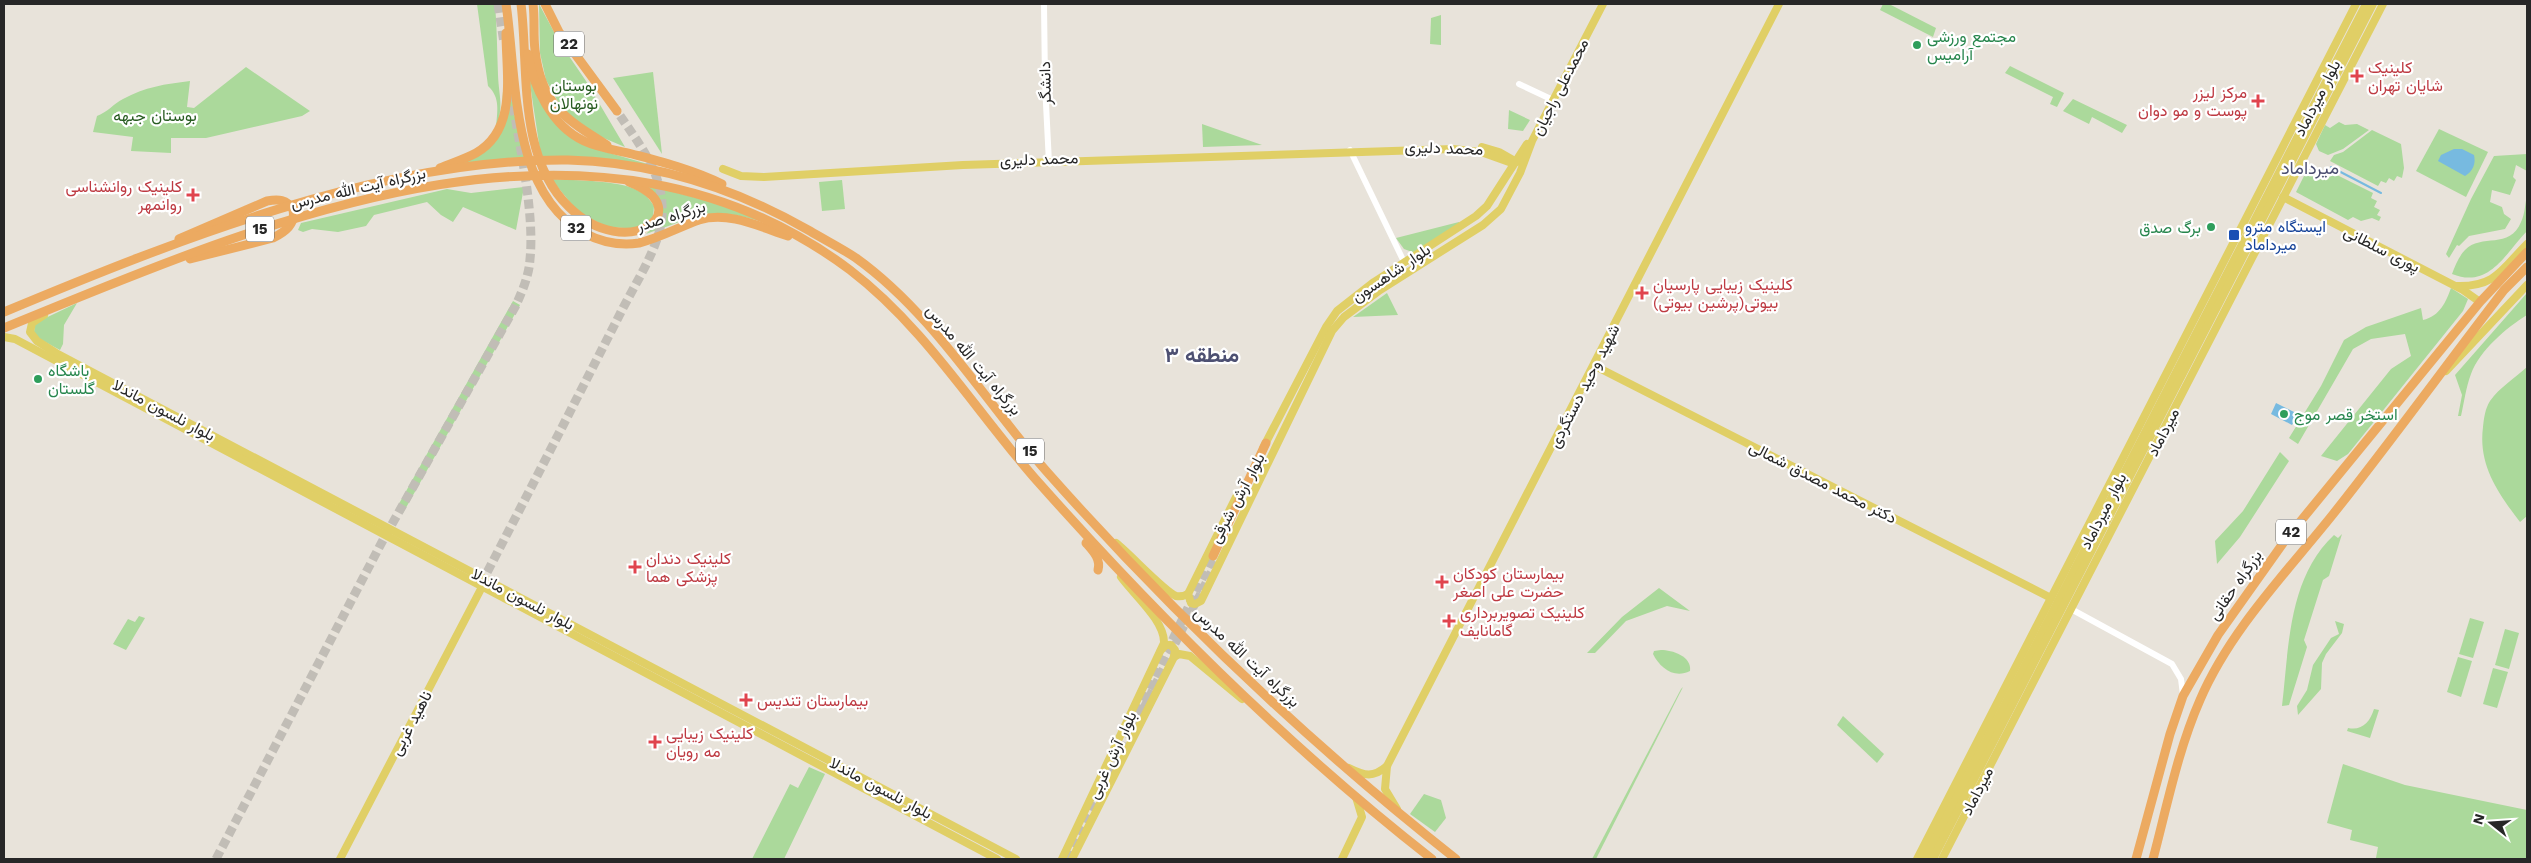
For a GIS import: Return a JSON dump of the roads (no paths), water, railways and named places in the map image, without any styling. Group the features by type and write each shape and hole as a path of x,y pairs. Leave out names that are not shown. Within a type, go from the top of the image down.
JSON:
{"highway":[{"path":"431,172 476,153 491,141 500,127 507,104 506,4"},
{"name":"بزرگراه صدر","path":"506,4 526,151 541,189 561,217 592,237 620,244 649,240 711,218 746,222 807,243"},
{"path":"533,4 535,51 545,88 562,115 586,133 616,150 695,172 728,186 747,198"},
{"name":"22","path":"545,4 559,32 617,111"},
{"name":"بزرگراه صدر","path":"521,8 524,68 531,123 543,168 552,185 569,207 582,218 604,229 629,233 639,232 652,226 658,216 658,204 651,194 612,177"},
{"name":"32","path":"521,8 531,68 538,90 546,105 559,122 576,136 616,150"},
{"name":"بزرگراه آیت الله مدرس","path":"4,311 16,308 155,251 310,200 431,172 524,162 572,160 626,166 686,178 747,198 782,214 852,255 884,282 930,330 1046,471 1181,616 1342,766 1456,859"},
{"name":"بزرگراه آیت الله مدرس","path":"4,328 161,265 314,212 432,186 552,174 612,177 646,182 710,196 758,216 807,243 860,278 903,319 942,362 1036,479 1112,563 1272,722 1356,796 1432,859"},
{"path":"155,251 190,233 266,201 286,202 293,210 291,224 281,234 273,238 161,265"},
{"name":"بزرگراه حقانی","path":"2136,859 2170,734 2183,696 2218,635 2286,539 2480,302 2527,252"},
{"name":"بزرگراه حقانی","path":"2153,859 2186,738 2200,699 2231,644 2279,578 2334,512 2504,290 2527,267"},
{"path":"1215,558 1266,443"},
{"path":"1070,517 1097,557 1100,564 1098,570"}],"main road":[{"name":"محمدعلی راجیان","path":"1520,167 1551,99 1599,4"},
{"name":"محمدعلی راجیان","path":"1551,99 1603,4"},
{"name":"شهید وحید دستگردی","path":"1404,818 1385,788 1387,766 1595,366 1779,4"},
{"name":"میرداماد","path":"1917,859 2356,4"},
{"name":"بلوار میرداماد","path":"1926,859 2178,364 2366,4"},
{"name":"بلوار میرداماد","path":"1933,859 2373,4"},
{"name":"میرداماد","path":"1942,859 2383,4"},
{"path":"2320,73 2335,63"},
{"name":"محمد دلیری","path":"723,169 741,176 764,176 898,170 963,164 1350,151 1455,145 1480,147 1499,152 1520,167"},
{"name":"بلوار شاهسون","path":"1291,405 1326,327 1337,311 1476,216 1487,206 1520,167"},
{"name":"بلوار شاهسون","path":"1291,405 1332,331 1344,317 1413,267 1483,225 1501,208 1520,167"},
{"name":"پوری سلطانی","path":"2284,197 2455,286 2480,302"},
{"path":"2455,286 2479,285 2494,280 2527,244"},
{"path":"2430,385 2457,361 2527,285"},
{"path":"1360,294 1365,297 1364,302"},
{"path":"27,346 24,344 24,338 27,334 32,335 30,327 35,320 63,304"},
{"name":"بلوار نلسون ماندلا","path":"32,335 56,353 482,587 997,859"},
{"name":"بلوار نلسون ماندلا","path":"4,337 12,338 270,470 1016,859"},
{"path":"2178,364 2183,340"},
{"name":"دکتر محمد مصدق شمالی","path":"1595,366 2051,598"},
{"name":"بلوار آرش شرقی","path":"1291,405 1250,502 1200,601 1195,604 1191,603 1188,594 1235,499 1266,443 1291,405"},
{"name":"بلوار آرش شرقی","path":"1215,558 1250,502"},
{"path":"1103,533 1129,553 1166,589 1176,596 1188,594"},
{"path":"2084,584 2093,548"},
{"path":"1112,563 1131,592 1162,628 1164,634 1161,650"},
{"name":"ناهید غربی","path":"340,859 482,587"},
{"path":"1161,650 1166,645 1171,646 1175,650 1174,657"},
{"name":"بلوار آرش غربی","path":"1062,859 1161,650"},
{"path":"1174,657 1179,654 1190,656 1272,722"},
{"path":"2032,667 2047,656"},
{"name":"بلوار آرش غربی","path":"1072,859 1174,657"},
{"path":"1990,733 2000,696"},
{"path":"1342,766 1369,776 1378,774 1387,766"},
{"name":"بلوار آرش غربی","path":"1072,859 1076,846 1106,786"},
{"path":"1342,859 1362,817 1356,796"}],"street":[{"name":"دانشگر","path":"1044,4 1045,84 1049,161"},
{"path":"1519,84 1551,99"},
{"path":"1350,151 1405,264"},
{"path":"2071,609 2172,664 2181,679 2183,696"}],"water":[{"path":"2454,149 2462,149 2474,155 2473,167 2465,176 2438,161 2441,155"},
{"name":"استخر قصر موج","path":"2276,403 2298,414 2292,425 2271,414"}],"waterway":[{"path":"2331,167 2381,193"}],"tunnel":[{"path":"498,4 504,43"},
{"path":"216,859 383,540 523,290 529,265 530,219 525,175 511,91"},
{"path":"481,584 646,264 661,225 662,198 654,172 641,147 617,111"},
{"path":"1067,859 1213,556"},
{"path":"1138,719 1216,562"}],"place":[{"name":"مجتمع ورزشی آرامیس","path":"1917,45"},
{"name":"کلینیک شایان تهران","path":"2357,76"},
{"name":"مرکز لیزر پوست و مو دوان","path":"2258,101"},
{"name":"کلینیک روانشناسی روانمهر","path":"193,195"},
{"name":"برگ صدق","path":"2211,227"},
{"name":"ایستگاه مترو میرداماد","path":"2234,235"},
{"name":"کلینیک زیبایی پارسیان بیوتی(پرشین بیوتی)","path":"1642,293"},
{"name":"باشگاه گلستان","path":"38,379"},
{"name":"استخر قصر موج","path":"2284,414"},
{"name":"کلینیک دندان پزشکی هما","path":"635,567"},
{"name":"بیمارستان کودکان حضرت علی اصغر","path":"1442,582"},
{"name":"کلینیک تصویربرداری گامانایف","path":"1449,621"},
{"name":"بیمارستان تندیس","path":"746,700"},
{"name":"کلینیک زیبایی مه رویان","path":"655,742"}],"district":[{"name":"میرداماد","path":"2310,167"},
{"name":"منطقه ۳","path":"1202,354"}],"park label":[{"name":"بوستان نونهالان","path":"574,94"},
{"name":"بوستان جبهه","path":"155,115"}]}
